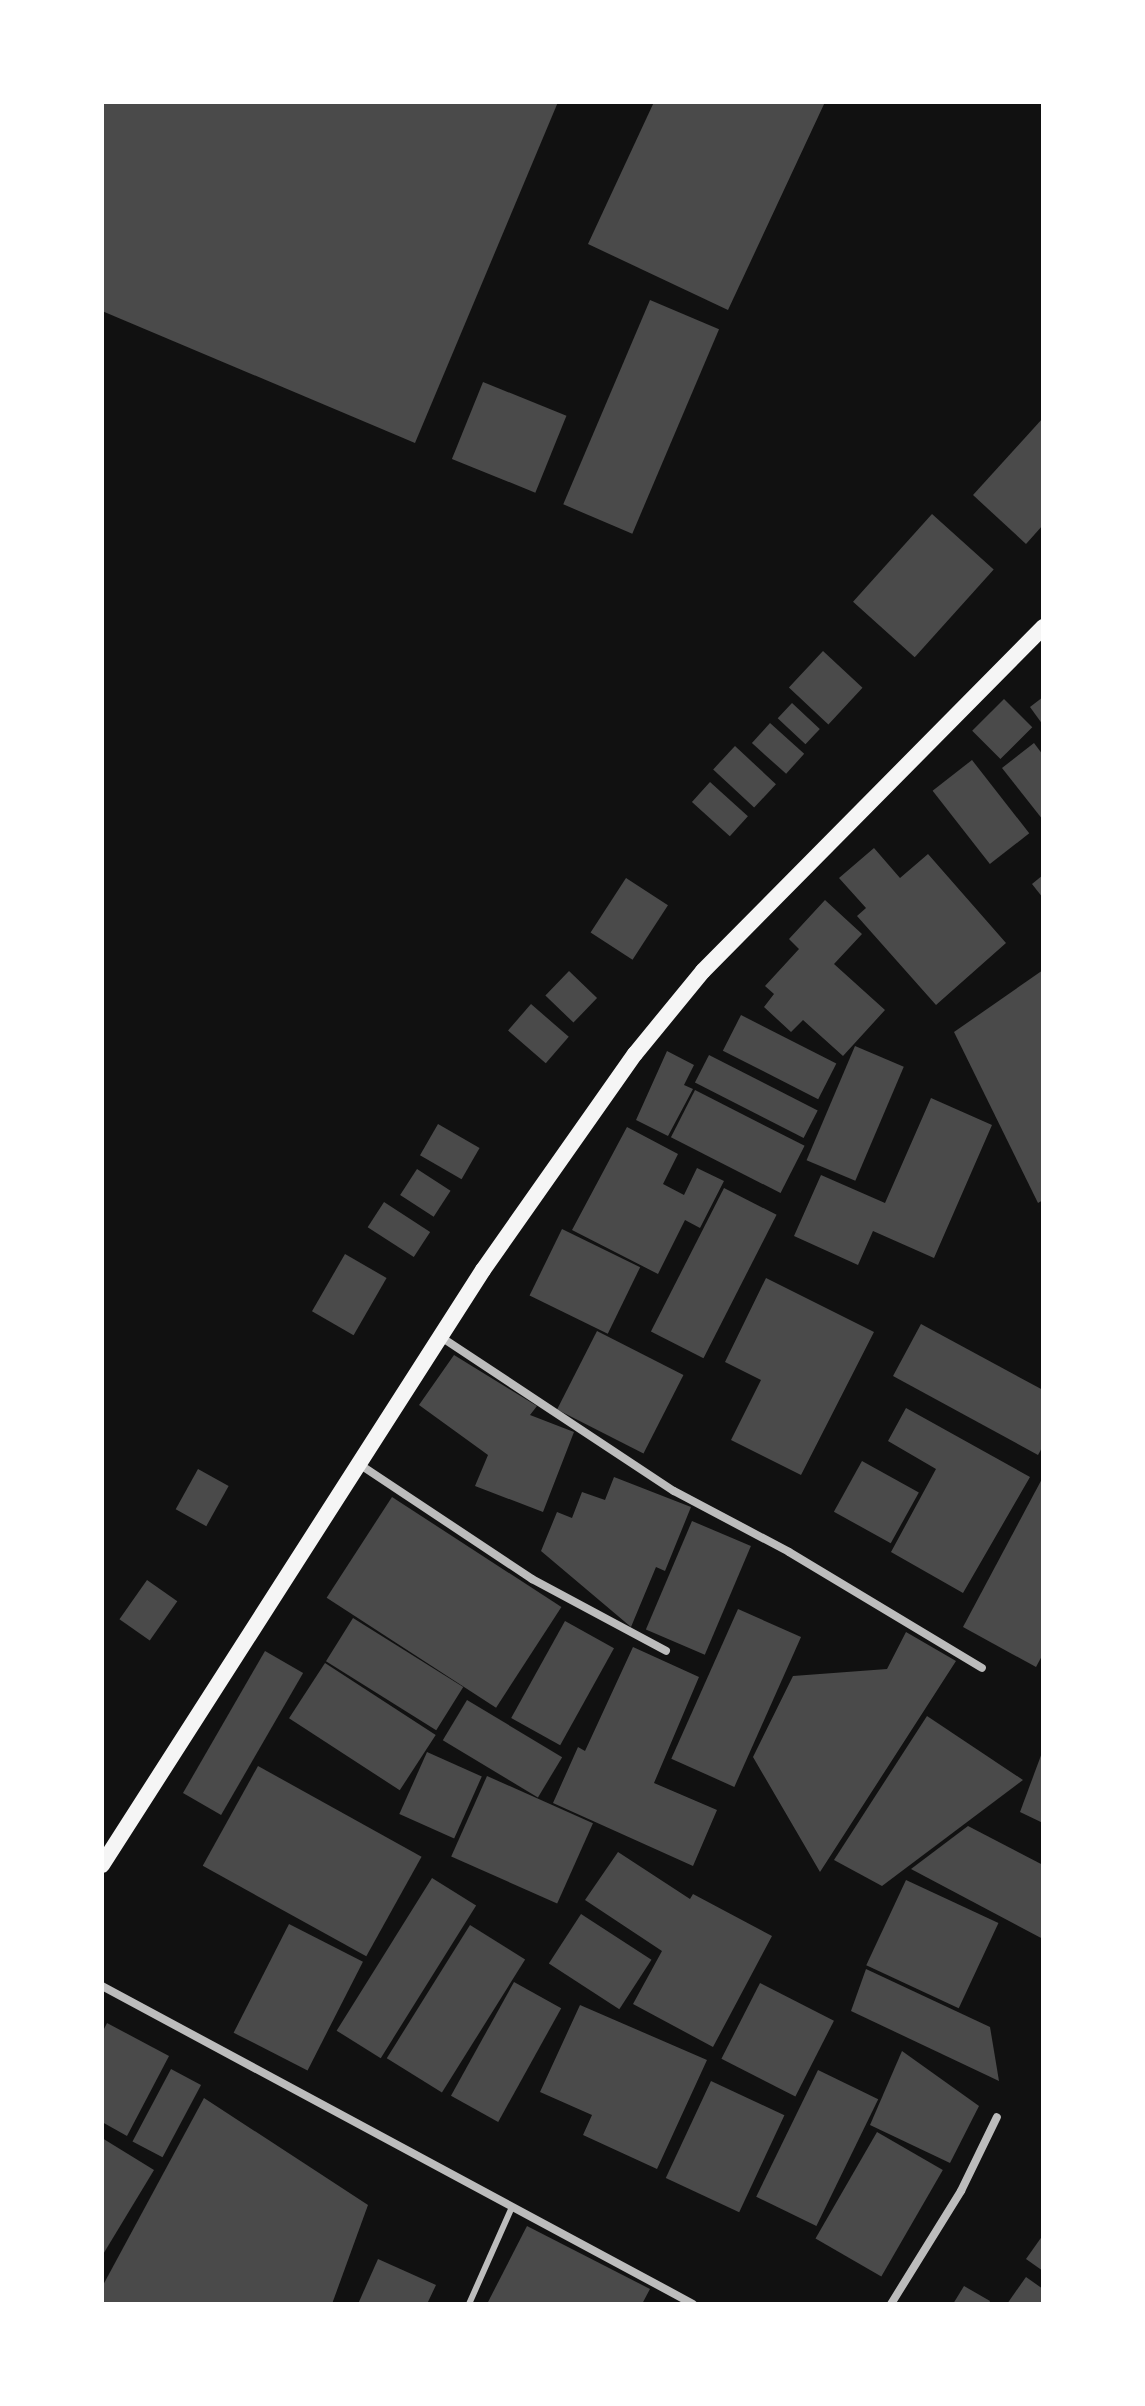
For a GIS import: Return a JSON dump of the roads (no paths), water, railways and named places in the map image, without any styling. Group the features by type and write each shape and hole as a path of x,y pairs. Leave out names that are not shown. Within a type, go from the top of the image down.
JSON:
{"main road":[{"path":"102,1865 358,1463 635,1054 703,971 1043,627"}],"street":[{"path":"441,1337 674,1491 789,1552 982,1668"},
{"path":"358,1463 532,1579 666,1651"},
{"path":"102,1986 511,2209 693,2304"},
{"path":"891,2304 961,2191 997,2117"}],"lane":[{"path":"469,2304 511,2209"}]}
